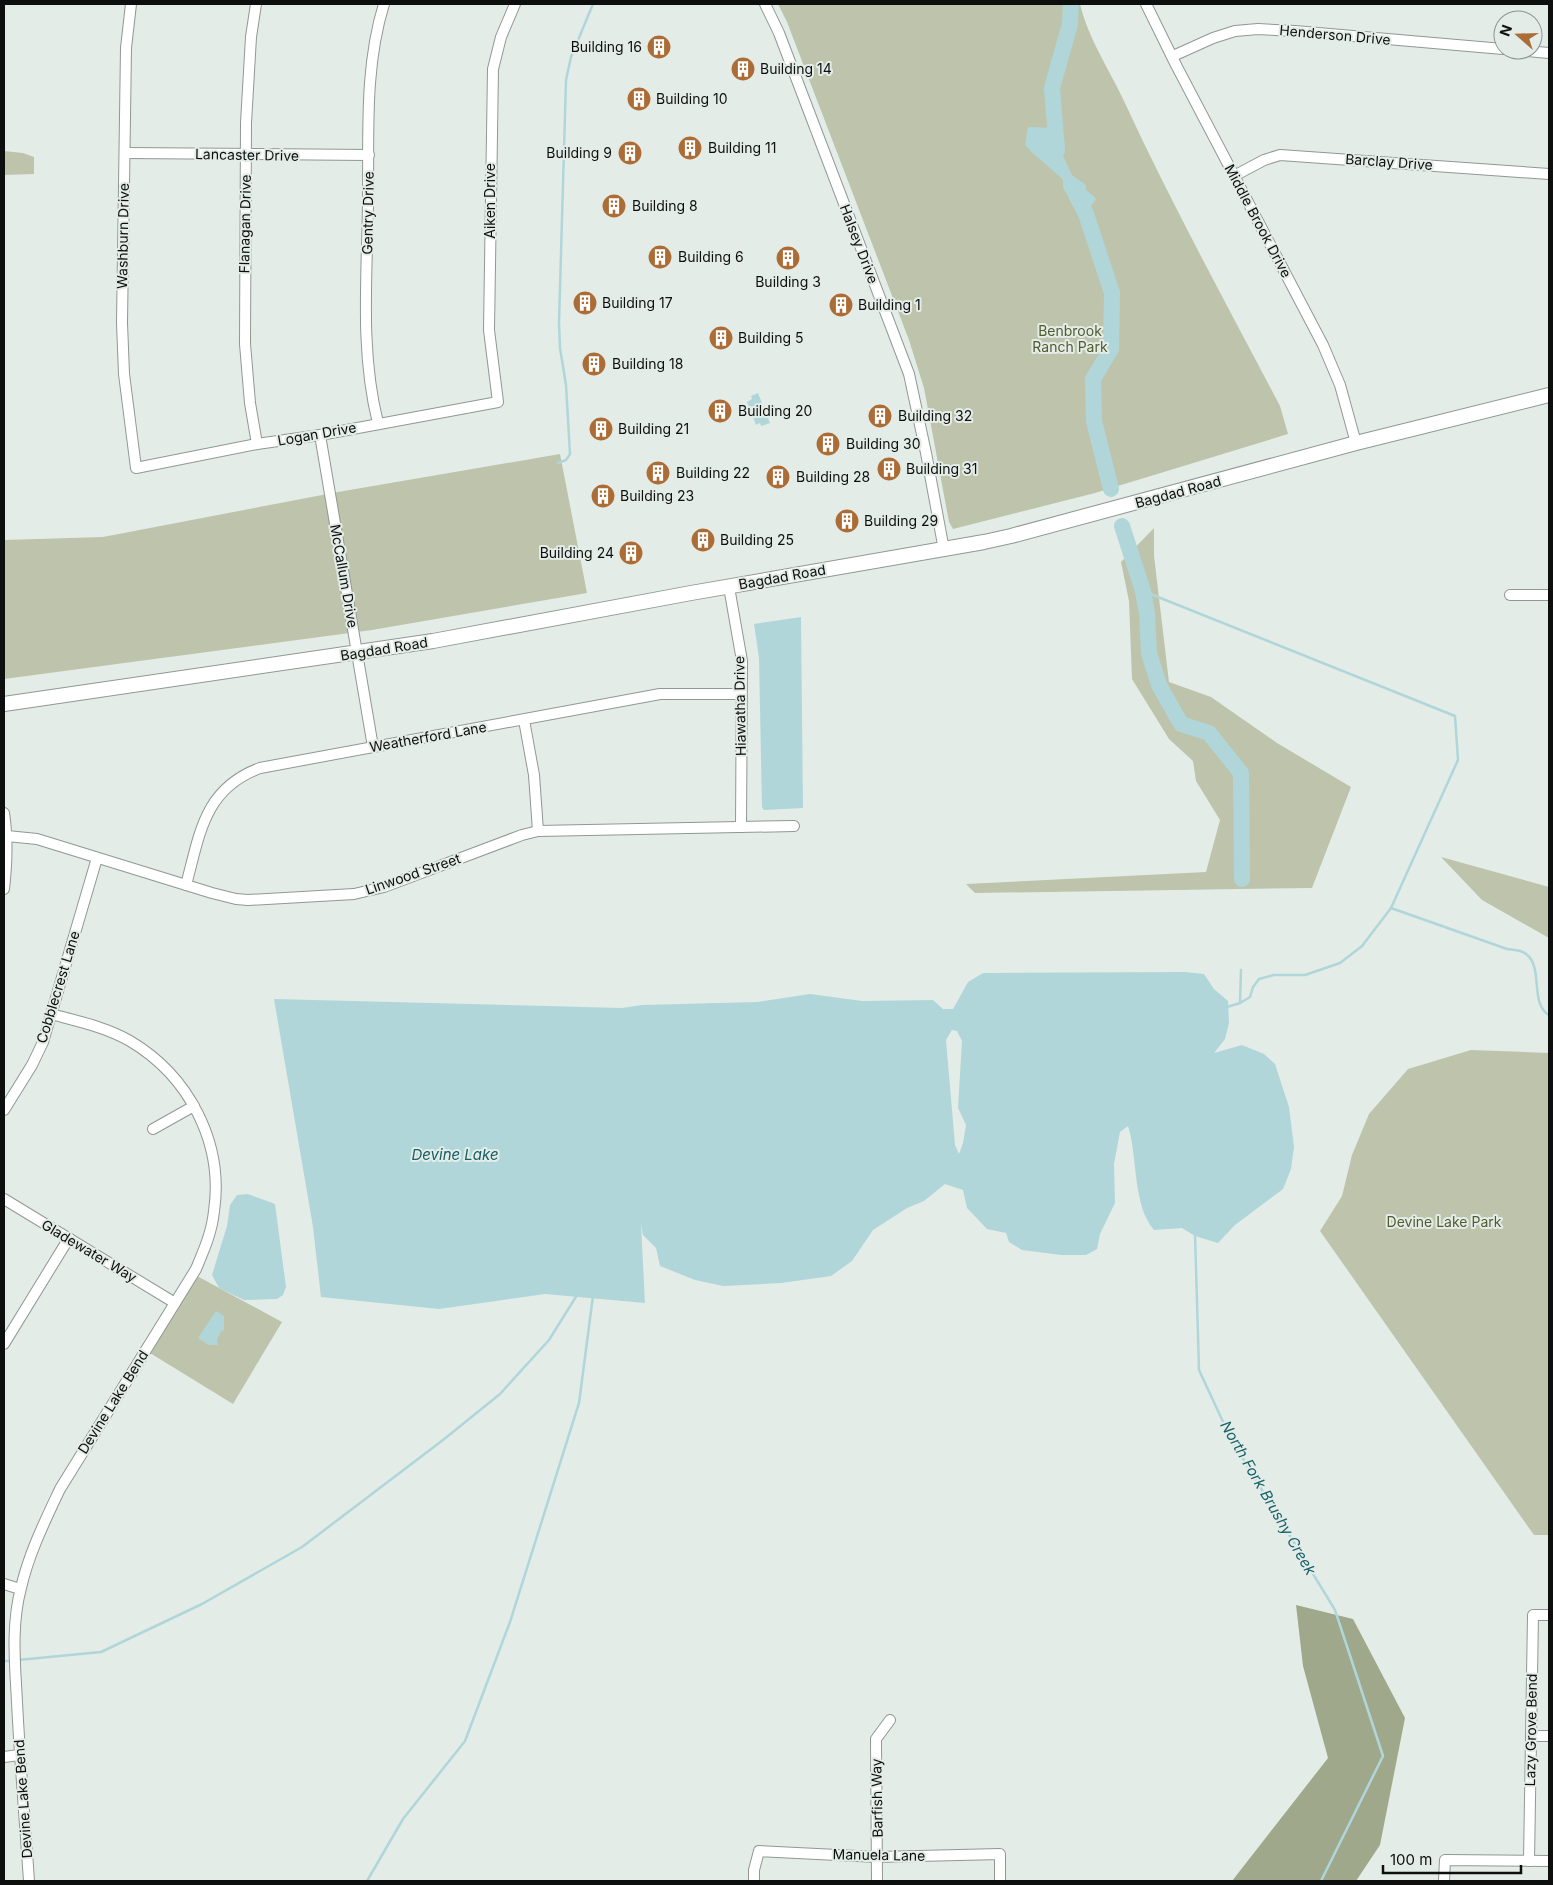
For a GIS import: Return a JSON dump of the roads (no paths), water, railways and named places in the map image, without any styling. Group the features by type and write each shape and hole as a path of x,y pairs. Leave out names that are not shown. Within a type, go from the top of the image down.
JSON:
{"street":[{"name":"Washburn Drive","path":"131,4 126,48 122,323 124,374 136,468"},
{"name":"Flanagan Drive","path":"256,4 251,37 246,123 244,344 250,403 257,444"},
{"name":"Gentry Drive","path":"378,423 372,399 366,334 372,56 378,23 384,4"},
{"name":"Aiken Drive","path":"498,402 489,330 493,70 501,37 515,4"},
{"name":"Halsey Drive","path":"765,4 779,33 908,374 926,453 944,550"},
{"name":"Middle Brook Drive","path":"1146,4 1323,345 1340,385 1356,443"},
{"name":"Henderson Drive","path":"1172,56 1212,38 1235,31 1258,29 1493,48"},
{"name":"Lancaster Drive","path":"125,153 369,156"},
{"name":"Barclay Drive","path":"1234,176 1264,160 1280,156 1549,174"},
{"name":"Bagdad Road","path":"4,704 358,654 729,586 944,550 1011,536 1356,443 1549,395"},
{"name":"Logan Drive","path":"136,468 257,444 320,435 498,402"},
{"name":"McCallum Drive","path":"320,435 372,747"},
{"name":"Hiawatha Drive","path":"729,586 742,661 741,827"},
{"path":"1510,595 1549,595"},
{"name":"Weatherford Lane","path":"186,885 206,817 220,795 238,778 260,768 660,694 742,694"},
{"path":"524,720 534,775 538,831"},
{"path":"4,813 8,860 4,889"},
{"name":"Linwood Street","path":"7,836 37,839 236,899 354,894 384,887 522,835 538,831 794,826"},
{"name":"Cobblecrest Lane","path":"4,1110 38,1053 97,858"},
{"name":"Devine Lake Bend","path":"29,1881 19,1756 14,1648 20,1589 43,1524 60,1489 196,1269 208,1240 214,1212 216,1182 214,1158 207,1132 183,1089 163,1065 128,1040 99,1028 51,1014"},
{"path":"153,1129 194,1106"},
{"name":"Gladewater Way","path":"4,1199 175,1304"},
{"path":"4,1344 68,1238"},
{"path":"4,1584 20,1589"},
{"name":"Lazy Grove Bend","path":"1529,1861 1533,1615 1549,1615"},
{"name":"Barfish Way","path":"877,1881 876,1740 890,1720"},
{"path":"1531,1736 1549,1736"},
{"path":"4,1757 19,1756"},
{"name":"Manuela Lane","path":"754,1881 754,1870 759,1851 877,1857 1000,1854 1000,1881"},
{"path":"1444,1881 1445,1860 1549,1861"}],"water":[{"path":"1028,127 1060,128 1059,147 1072,175 1086,185 1086,190 1095,197 1096,200 1092,204 1091,212 1084,213 1076,208 1063,188 1063,180 1025,145"},
{"path":"758,393 770,423 761,426 760,423 756,425 747,402 752,399 751,396"},
{"path":"801,617 803,808 764,810 762,807 759,658 754,624"},
{"name":"Devine Lake","path":"1185,972 1204,974 1214,989 1228,1001 1229,1023 1225,1039 1214,1053 1242,1045 1264,1054 1275,1064 1289,1107 1294,1147 1291,1169 1283,1189 1235,1225 1218,1243 1195,1236 1182,1228 1154,1230 1142,1207 1128,1126 1120,1132 1114,1164 1115,1203 1100,1234 1097,1249 1086,1255 1061,1255 1022,1250 1009,1242 1006,1233 987,1229 967,1208 963,1190 945,1184 924,1201 907,1208 873,1230 852,1261 831,1276 781,1283 723,1286 695,1280 660,1266 656,1248 643,1235 641,1224 645,1303 545,1294 439,1309 321,1297 313,1227 274,999 622,1008 642,1005 757,1002 810,994 862,1001 933,1000 943,1009 953,1009 968,982 983,973","holes":["952,1030 957,1031 962,1041 958,1108 966,1125 959,1154 955,1145 946,1040"]},
{"path":"248,1194 275,1204 286,1287 283,1295 277,1299 244,1300 219,1288 212,1275 227,1226 230,1205 237,1195"},
{"path":"216,1311 224,1316 224,1330 221,1331 217,1340 218,1345 209,1345 198,1338"}],"waterway":[{"path":"558,463 566,460 570,454 566,385 560,348 559,323 566,80 571,57 593,4"},
{"name":"North Fork Brushy Creek","path":"1057,150 1052,88 1070,24 1071,4"},
{"name":"North Fork Brushy Creek","path":"1076,195 1086,214 1112,293 1111,349 1093,379 1094,421 1111,489"},
{"name":"North Fork Brushy Creek","path":"1122,526 1143,591 1147,613 1149,653 1159,685 1181,724 1209,733 1241,773 1242,879"},
{"path":"1143,591 1455,716 1458,760 1391,908 1362,946 1340,963 1305,975 1274,975 1259,979 1253,987 1250,997 1240,1003"},
{"path":"1391,908 1507,949 1524,953 1531,960 1534,967 1540,1002 1543,1009 1549,1015"},
{"name":"North Fork Brushy Creek","path":"1227,1007 1240,1003 1241,970"},
{"name":"North Fork Brushy Creek","path":"1195,1234 1199,1370 1231,1439 1335,1610 1383,1756 1321,1881"},
{"path":"18,1660 101,1652 202,1604 302,1547 443,1440 500,1394 549,1340 577,1295"},
{"path":"367,1881 403,1819 465,1741 510,1622 579,1403 593,1296"},
{"path":"4,1661 12,1661"}],"place":[{"name":"Building 16","path":"659,47"},
{"name":"Building 14","path":"743,69"},
{"name":"Building 10","path":"639,99"},
{"name":"Building 11","path":"690,148"},
{"name":"Building 9","path":"630,153"},
{"name":"Building 8","path":"614,206"},
{"name":"Building 6","path":"660,257"},
{"name":"Building 3","path":"788,258"},
{"name":"Building 17","path":"585,303"},
{"name":"Building 1","path":"841,305"},
{"name":"Building 5","path":"721,338"},
{"name":"Building 18","path":"594,364"},
{"name":"Building 20","path":"720,411"},
{"name":"Building 32","path":"880,416"},
{"name":"Building 21","path":"601,429"},
{"name":"Building 30","path":"828,444"},
{"name":"Building 31","path":"889,469"},
{"name":"Building 22","path":"658,473"},
{"name":"Building 28","path":"778,477"},
{"name":"Building 23","path":"603,496"},
{"name":"Building 29","path":"847,521"},
{"name":"Building 25","path":"703,540"},
{"name":"Building 24","path":"631,553"}],"park label":[{"name":"Benbrook Ranch Park","path":"1070,340"},
{"name":"Devine Lake Park","path":"1444,1222"}]}
